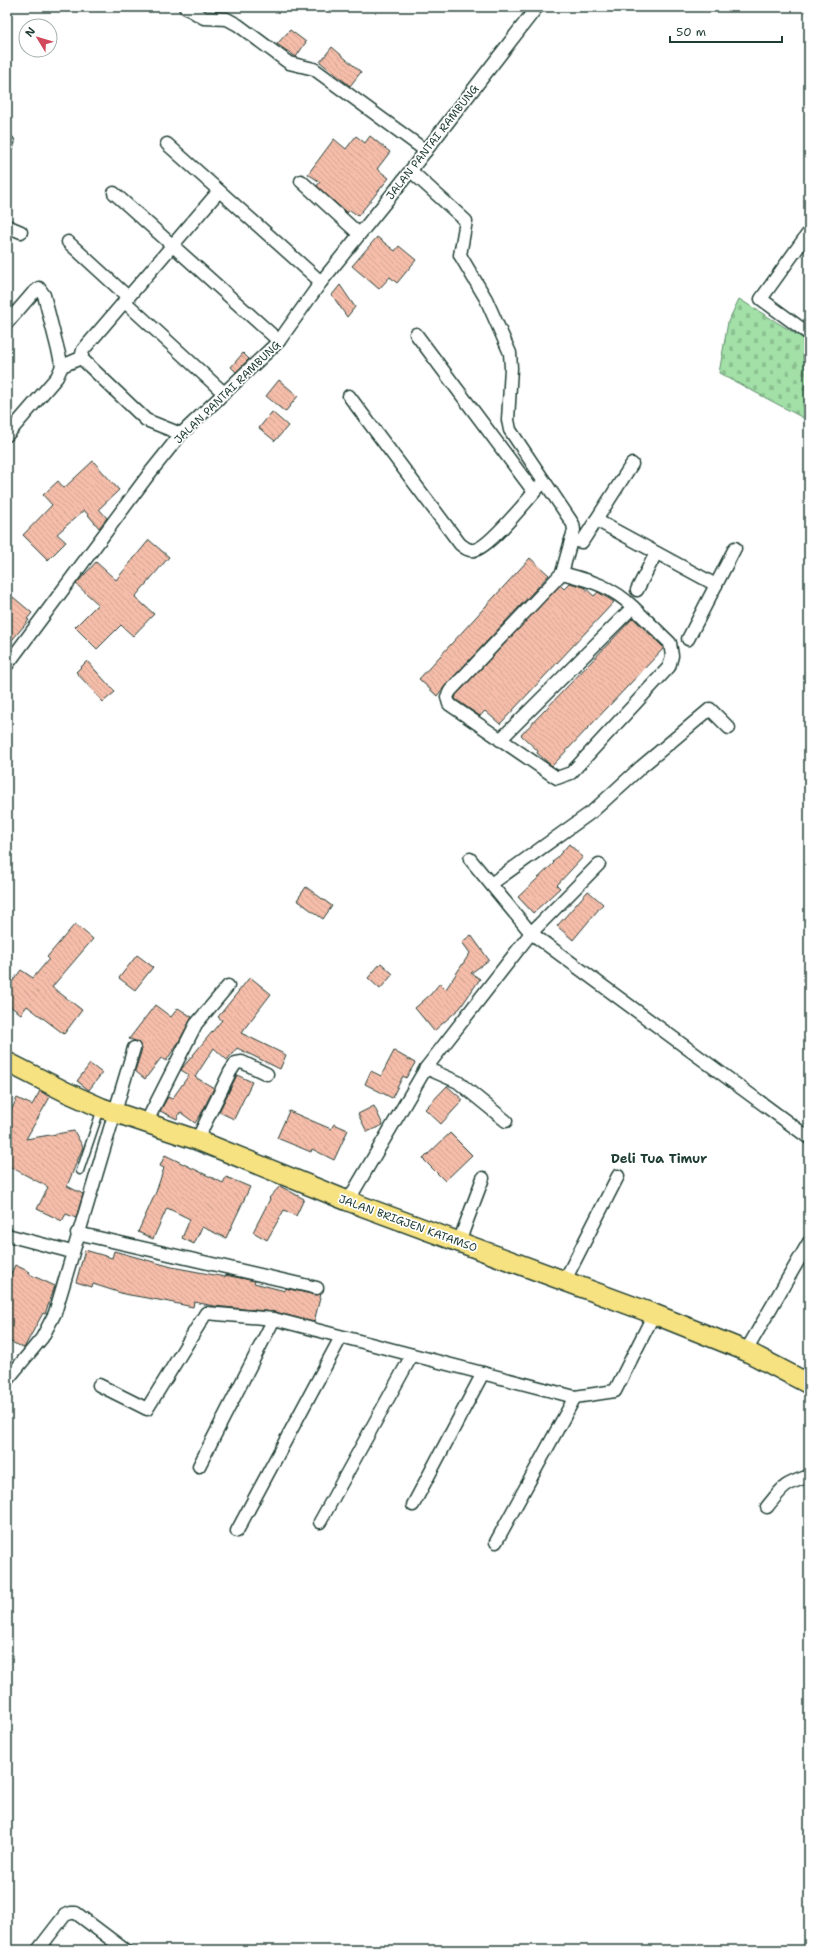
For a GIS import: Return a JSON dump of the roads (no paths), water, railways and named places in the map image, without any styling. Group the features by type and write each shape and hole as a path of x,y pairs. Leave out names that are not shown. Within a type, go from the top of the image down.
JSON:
{"main road":[{"name":"JALAN BRIGJEN KATAMSO","path":"7,1062 66,1092 108,1110 197,1140 348,1201 654,1314 746,1351 809,1384"}],"street":[{"path":"185,7 204,18 227,19 289,63 314,68 426,151"},
{"name":"JALAN PANTAI RAMBUNG","path":"7,665 167,451 181,434 280,341 321,282 411,171 537,7"},
{"path":"167,144 321,282"},
{"path":"411,171 466,221 460,255 486,299 510,353 511,368 508,420 510,430 573,524 574,530 562,571 450,691 447,698 449,704 459,712 557,778 571,772 583,760 669,667 672,656 670,643 613,590 598,583 562,571"},
{"path":"301,181 359,234"},
{"path":"81,358 83,350 219,191"},
{"path":"114,193 280,341"},
{"path":"7,226 21,232"},
{"path":"809,232 761,299 809,334"},
{"path":"68,242 224,393"},
{"path":"7,323 39,288 44,295 62,366"},
{"path":"416,334 534,492"},
{"path":"7,435 57,376 62,366 81,358"},
{"path":"81,358 146,420 181,434"},
{"path":"349,396 460,544 467,549 474,550 489,543 544,481"},
{"path":"571,540 582,542 632,464"},
{"path":"596,520 716,585"},
{"path":"688,639 735,548"},
{"path":"637,590 656,553"},
{"path":"500,740 633,607"},
{"path":"491,884 593,811 641,767 710,710 729,728"},
{"path":"470,859 531,933 809,1138"},
{"path":"348,1201 426,1068 531,933 599,864"},
{"path":"146,1123 196,1024 228,986"},
{"path":"7,1380 42,1338 55,1313 77,1234 108,1110 134,1048"},
{"path":"197,1140 230,1072 236,1063 242,1062 267,1074"},
{"path":"426,1068 458,1082 506,1121"},
{"path":"565,1280 618,1176"},
{"path":"459,1242 483,1178"},
{"path":"77,1234 317,1288"},
{"path":"7,1235 72,1252"},
{"path":"746,1351 809,1242"},
{"path":"99,1385 147,1409 206,1313 274,1320 574,1397 615,1391 654,1314"},
{"path":"198,1466 274,1320"},
{"path":"237,1530 341,1337"},
{"path":"320,1522 412,1355"},
{"path":"413,1505 483,1373"},
{"path":"496,1542 574,1397"},
{"path":"767,1507 783,1486 809,1476"},
{"path":"38,1950 65,1915 71,1912 76,1913 125,1950"}],"lane":[{"path":"80,1171 108,1110"}],"district":[{"name":"Deli Tua Timur","path":"659,1158"}]}
